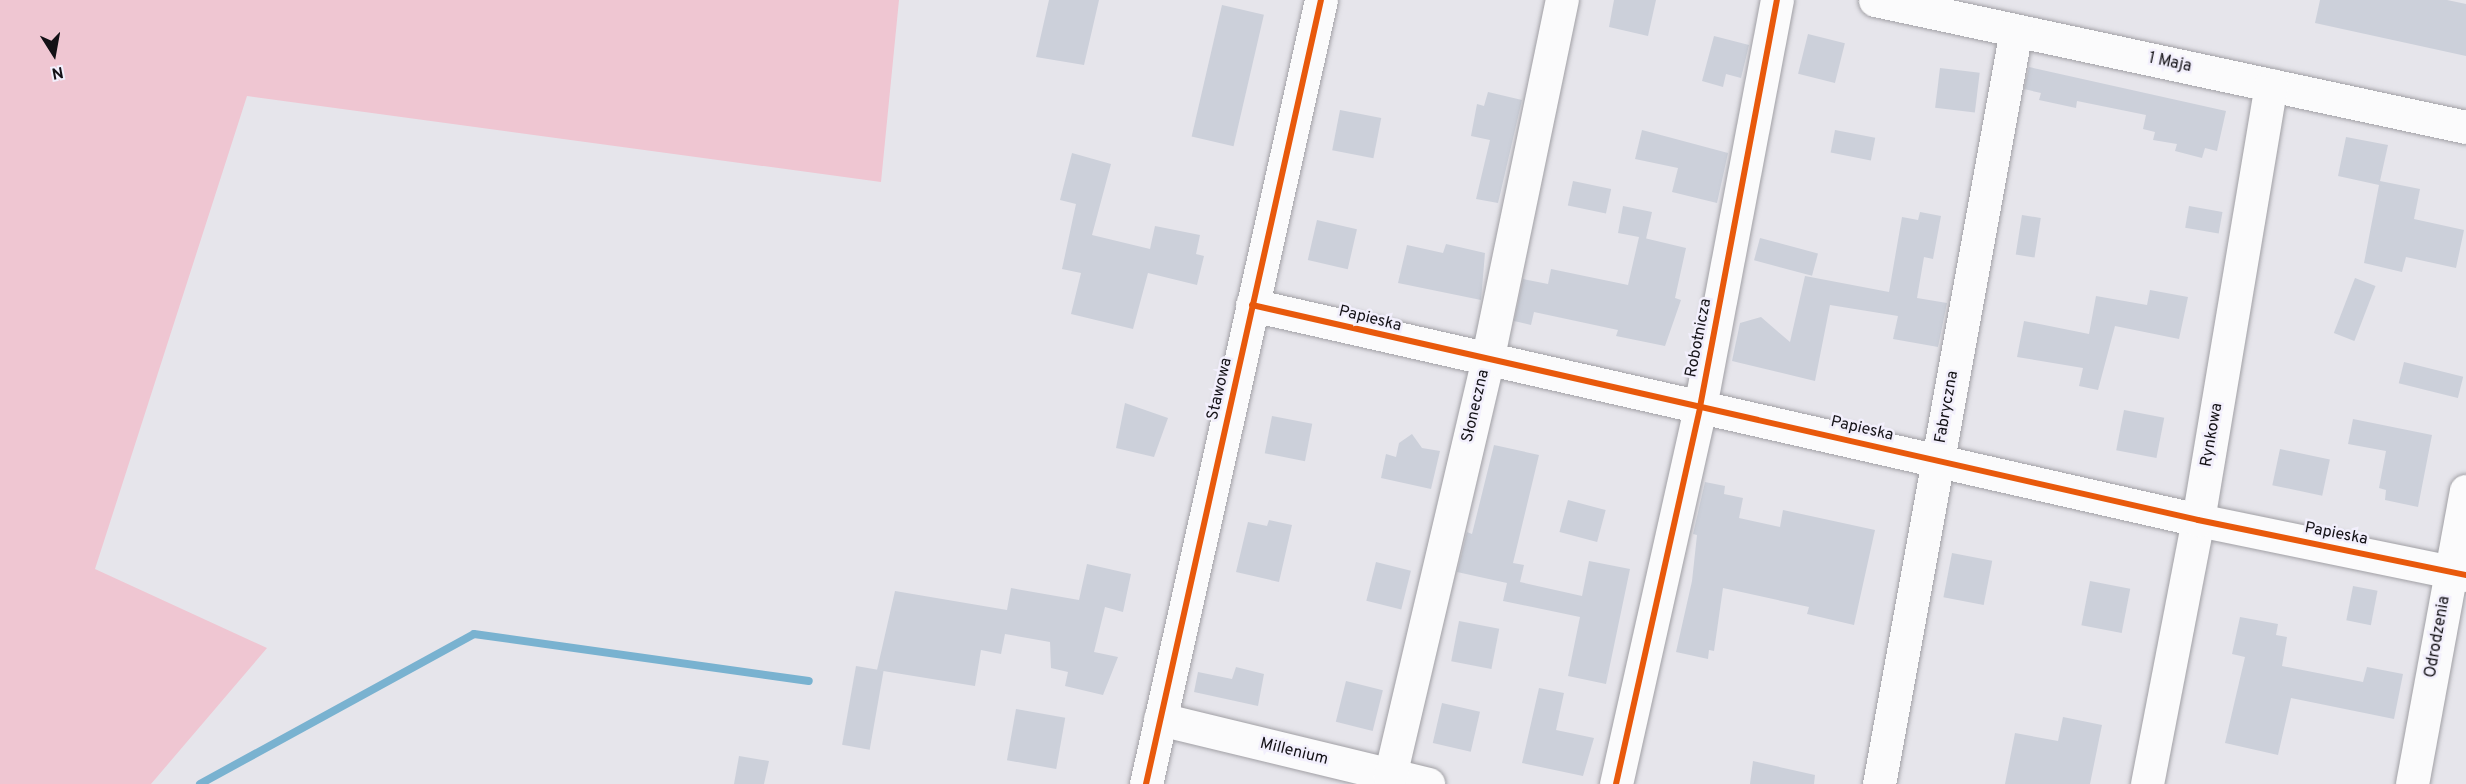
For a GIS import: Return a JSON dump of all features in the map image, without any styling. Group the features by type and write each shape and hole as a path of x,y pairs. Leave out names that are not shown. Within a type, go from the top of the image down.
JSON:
{"street":[{"name":"Stawowa","path":"1146,784 1320,0"},
{"name":"Słoneczna","path":"1390,776 1487,361 1562,0"},
{"name":"Robotnicza","path":"1616,784 1700,407 1777,0"},
{"name":"1 Maja","path":"1875,0 2466,127"},
{"name":"Fabryczna","path":"1880,784 2016,30"},
{"name":"Rynkowa","path":"2147,784 2198,520 2271,85"},
{"name":"Papieska","path":"1252,305 1487,361 1938,460 2198,520 2458,573"},
{"name":"Odrodzenia","path":"2412,784 2458,573 2466,491"},
{"name":"Millenium","path":"1160,719 1428,784"}],"shaded area":[{"path":"0,0 899,0 881,182 247,96 95,569 267,648 151,784 0,784"}],"building":[{"path":"1049,0 1099,0 1084,65 1036,57"},
{"path":"1614,0 1656,0 1648,36 1609,27"},
{"path":"2320,0 2447,0 2466,4 2466,56 2315,23"},
{"path":"1222,5 1264,15 1234,146 1192,137"},
{"path":"1808,34 1845,43 1835,83 1798,74"},
{"path":"1714,36 1749,45 1741,78 1726,74 1723,87 1702,81"},
{"path":"2029,67 2226,111 2217,151 2205,148 2202,158 2175,151 2177,144 2153,140 2155,132 2143,129 2146,115 2077,101 2076,108 2039,100 2041,93 2024,89"},
{"path":"1940,68 1980,73 1975,113 1935,108"},
{"path":"1488,92 1522,100 1498,203 1476,199 1490,140 1471,136 1477,104 1484,106"},
{"path":"1340,110 1381,118 1373,158 1332,150"},
{"path":"1642,130 1728,153 1717,203 1672,192 1678,168 1635,159"},
{"path":"1835,130 1875,138 1871,160 1831,153"},
{"path":"2346,137 2388,145 2380,181 2420,189 2414,219 2464,230 2456,268 2406,257 2402,272 2364,263 2379,185 2338,176"},
{"path":"1072,153 1111,164 1092,235 1150,249 1155,226 1200,235 1196,254 1204,256 1197,285 1148,273 1133,329 1071,314 1081,273 1062,269 1076,204 1060,200"},
{"path":"1573,181 1611,189 1606,214 1568,205"},
{"path":"1623,206 1652,212 1646,238 1686,248 1675,298 1681,300 1665,346 1616,336 1618,330 1534,312 1531,325 1514,321 1523,279 1548,284 1551,269 1628,285 1639,237 1618,233"},
{"path":"2189,206 2222,212 2219,234 2185,228"},
{"path":"1920,212 1941,216 1933,259 1924,257 1917,298 1947,303 1938,347 1893,339 1898,316 1830,305 1815,381 1732,361 1740,323 1761,317 1790,342 1805,276 1889,292 1902,217 1918,220"},
{"path":"2022,215 2041,218 2035,257 2016,255"},
{"path":"1317,220 1357,229 1348,269 1308,260"},
{"path":"1760,238 1818,254 1812,276 1754,260"},
{"path":"1446,244 1485,253 1481,300 1398,283 1407,245 1443,253"},
{"path":"2355,278 2376,286 2354,341 2334,333"},
{"path":"2150,290 2188,297 2179,339 2115,326 2098,390 2079,386 2083,368 2017,357 2024,321 2089,334 2096,296 2147,305"},
{"path":"2404,362 2463,377 2458,398 2399,383"},
{"path":"1125,403 1168,418 1154,457 1116,448"},
{"path":"2124,410 2164,418 2156,458 2116,450"},
{"path":"1272,416 1312,424 1305,461 1265,453"},
{"path":"2353,419 2432,435 2418,507 2385,500 2386,490 2379,488 2386,451 2348,444"},
{"path":"1412,434 1422,448 1440,451 1431,489 1381,478 1386,454 1396,457 1399,443"},
{"path":"1494,445 1539,455 1513,563 1524,565 1520,582 1582,596 1589,561 1630,569 1606,684 1568,676 1580,617 1503,601 1507,583 1457,572 1467,532 1472,534"},
{"path":"2280,449 2330,460 2322,496 2272,485"},
{"path":"1705,482 1725,486 1724,494 1743,498 1739,518 1780,527 1783,510 1875,530 1854,625 1807,614 1809,607 1723,588 1714,651 1709,650 1708,659 1676,652 1692,581 1697,535 1693,534"},
{"path":"1568,500 1606,510 1597,542 1559,532"},
{"path":"1269,520 1292,525 1279,582 1236,572 1248,522 1267,526"},
{"path":"1952,553 1992,561 1984,605 1943,597"},
{"path":"1376,562 1411,571 1401,610 1366,601"},
{"path":"1087,564 1131,574 1123,612 1105,607 1094,652 1118,657 1103,695 1065,686 1068,672 1051,668 1050,642 1005,634 1001,654 981,650 975,686 877,670 895,591 1007,610 1011,588 1079,600"},
{"path":"2090,581 2130,589 2122,633 2081,625"},
{"path":"2353,586 2378,591 2371,625 2346,620"},
{"path":"2240,617 2278,624 2276,635 2287,637 2282,666 2363,682 2367,667 2403,674 2394,719 2291,698 2278,755 2225,743 2245,657 2232,654"},
{"path":"1459,621 1499,629 1491,669 1451,661"},
{"path":"856,666 884,671 870,750 842,745"},
{"path":"1236,667 1264,674 1258,706 1194,692 1198,672 1232,679"},
{"path":"1346,681 1383,690 1373,731 1336,722"},
{"path":"1539,688 1564,693 1556,730 1594,738 1583,776 1522,763"},
{"path":"1442,703 1480,712 1471,752 1433,743"},
{"path":"1016,709 1065,718 1056,769 1007,760"},
{"path":"2063,717 2102,725 2090,784 2005,784 2015,733 2058,741"},
{"path":"739,756 769,761 764,784 734,784"},
{"path":"1753,761 1815,775 1814,784 1750,784"}],"waterway":[{"path":"200,784 474,634 809,681"}],"cycle path":[{"path":"1146,784 1321,0"},
{"path":"1616,784 1700,407 1777,0"},
{"path":"1252,305 2198,520 2466,575"}]}
